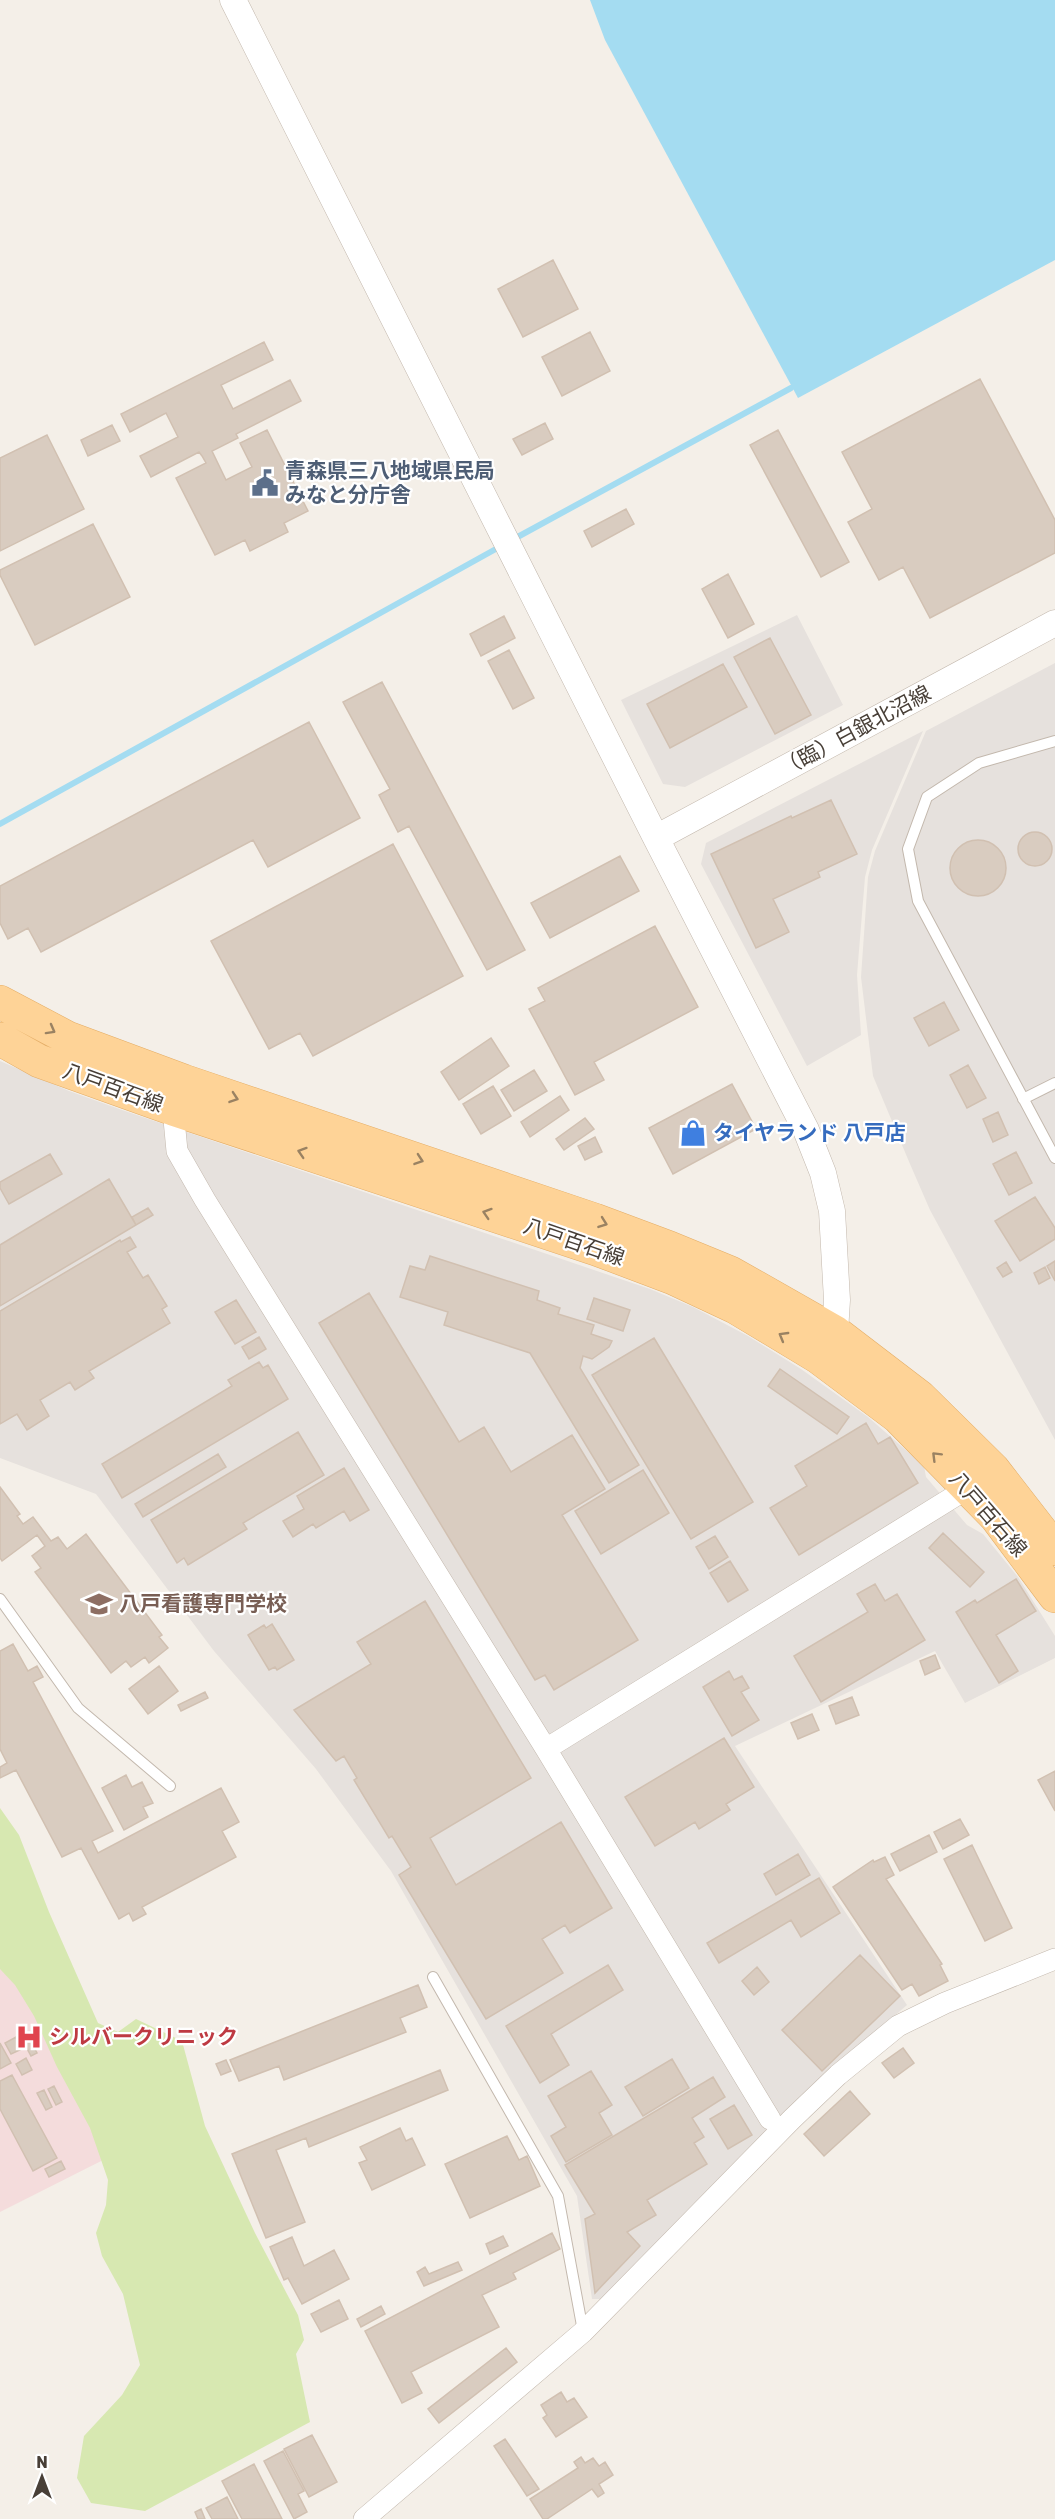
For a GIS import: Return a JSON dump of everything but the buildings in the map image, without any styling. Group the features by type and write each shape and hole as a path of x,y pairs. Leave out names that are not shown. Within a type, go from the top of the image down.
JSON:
{"main road":[{"name":"八戸百石線","path":"0,1002 179,1095"},
{"name":"八戸百石線","path":"0,1039 39,1061 179,1095 670,1248 731,1273 826,1344 920,1397 981,1479 1055,1549"},
{"name":"八戸百石線","path":"981,1479 996,1516 1055,1596"}],"street":[{"path":"233,0 806,1130 823,1173 832,1211 837,1300 826,1344"},
{"name":"（臨）白銀北沼線","path":"656,838 1055,623"},
{"path":"179,1095 177,1151 205,1200 546,1749 770,2119"},
{"path":"546,1749 981,1479"},
{"path":"364,2519 583,2332 792,2119 838,2075 898,2026 945,2003 1055,1959"}],"lane":[{"path":"1055,741 979,763 927,797 908,849 918,901 1055,1158"},
{"path":"1023,1099 1055,1083"},
{"path":"0,1599 78,1708 170,1786"},
{"path":"433,1977 558,2196 583,2332"}],"shaded area":[{"path":"797,615 843,705 685,787 663,784 621,700"},
{"path":"1055,663 1055,1440 930,1210 873,1076 861,977 868,877 875,851 926,731"},
{"path":"923,731 872,850 865,877 857,975 861,1035 807,1066 701,864 706,843"},
{"path":"0,1061 69,1091 122,1110 650,1289 693,1307 748,1336 801,1369 868,1417 924,1466 926,1477 967,1525 983,1534 1018,1577 1055,1636 1055,1658 965,1703 935,1651 735,1746 907,2005 854,2051 606,2299 592,2299 577,2196 391,1871 316,1769 214,1651 96,1494 0,1458"},
{"name":"シルバークリニック","path":"0,1920 117,2153 0,2212"}],"green space":[{"path":"0,1808 19,1835 49,1912 98,2023 118,2032 136,2019 182,2041 205,2126 255,2233 298,2315 304,2340 296,2354 310,2422 145,2511 91,2503 77,2478 84,2436 122,2395 140,2365 123,2294 102,2256 96,2233 106,2205 108,2180 90,2128 57,2067 34,2016 15,1985 0,1969"}],"water":[{"path":"590,0 1055,0 1055,260 798,398 605,40"}],"waterway":[{"path":"512,540 791,388"},
{"path":"0,824 503,545"}],"place":[{"name":"青森県三八地域県民局 みなと分庁舎","path":"265,483"},
{"name":"タイヤランド 八戸店","path":"693,1133"},
{"name":"八戸看護専門学校","path":"99,1604"},
{"name":"シルバークリニック","path":"29,2037"}]}
